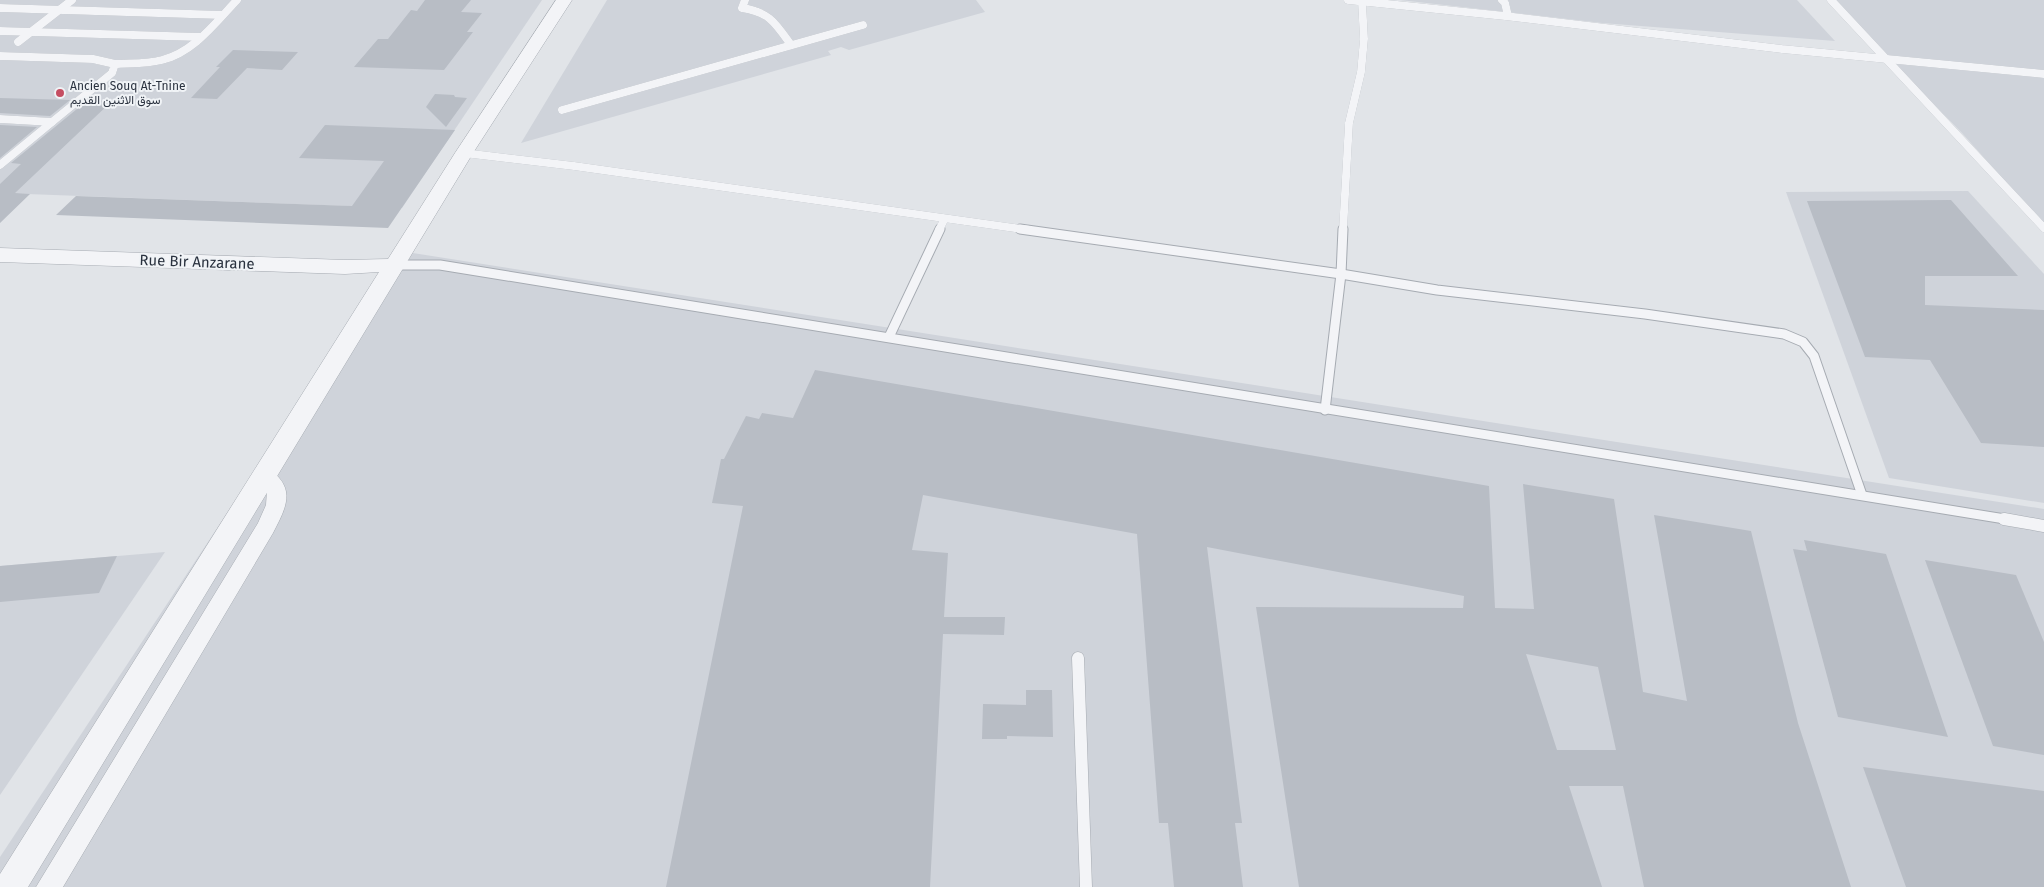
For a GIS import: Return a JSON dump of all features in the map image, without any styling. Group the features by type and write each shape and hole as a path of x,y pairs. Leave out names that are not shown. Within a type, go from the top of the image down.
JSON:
{"street":[{"path":"10,887 464,153 564,0"},
{"name":"Rue Bir Anzarane","path":"0,255 335,266 395,265"},
{"path":"49,887 266,526 276,505 277,490 265,474"}],"lane":[{"path":"18,42 72,0"},
{"path":"0,56 93,59 115,64 140,63 176,56 200,37 237,0"},
{"path":"745,0 742,8 761,11 770,16 791,45"},
{"path":"1348,0 1508,16 1782,49 2044,74"},
{"path":"1502,0 1505,3 1508,16"},
{"path":"1831,0 2044,228"},
{"path":"1325,410 1341,274 1348,123 1361,72 1364,39 1362,2"},
{"path":"0,8 222,15"},
{"path":"562,110 862,25"},
{"path":"0,30 200,37"},
{"path":"0,165 112,73 115,64"},
{"path":"0,119 52,122"},
{"path":"464,153 574,166 944,220 1341,274 1437,290 1645,314 1784,334 1803,342 1814,356 1862,494"},
{"path":"889,337 944,220"},
{"path":"395,265 440,265 889,337 1325,410 1862,494 2044,526"},
{"path":"1078,658 1086,887"}],"shaded area":[{"path":"0,0 542,0 402,208 0,193"},
{"path":"607,0 976,0 985,12 849,50 841,47 828,51 831,55 521,143"},
{"path":"1400,0 1797,0 1835,41 1602,23"},
{"path":"1831,0 2044,0 2044,225 1962,133"},
{"path":"1968,191 2044,274 2044,503 1889,478 1786,192"},
{"path":"400,251 2044,509 2044,887 0,887 0,857"},
{"path":"165,552 0,795 0,566"}],"building":[{"path":"425,0 471,0 461,12 482,13 467,32 473,32 444,70 354,67 378,39 388,39 411,10 417,11"},
{"path":"233,50 298,52 282,70 247,68 217,99 191,98 220,67 216,67"},
{"path":"435,94 467,98 446,127 426,107"},
{"path":"0,98 70,100 50,116 0,113"},
{"path":"88,100 112,101 15,193 30,194 0,223 0,184 21,164 11,163"},
{"path":"0,125 37,127 0,158"},
{"path":"325,125 455,130 388,228 56,215 76,196 352,206 384,161 299,158"},
{"path":"1951,200 2018,276 1925,276 1925,305 2044,310 2044,447 1981,443 1930,360 1865,357 1807,201"},
{"path":"815,370 1489,486 1495,608 1534,609 1523,484 1614,499 1643,692 1687,701 1654,515 1751,531 1798,723 1851,887 1644,887 1623,786 1569,786 1602,887 1299,887 1256,607 1463,608 1464,596 1207,547 1242,823 1235,823 1243,887 1174,887 1168,823 1159,823 1137,534 923,495 912,550 948,553 944,617 1005,617 1004,635 943,634 930,887 666,887 743,506 712,503 721,459 724,459 746,416 759,419 762,413 793,418","holes":["1526,654 1598,667 1616,750 1557,750"]},
{"path":"1804,540 1886,554 1948,737 1838,717 1793,549 1807,551"},
{"path":"117,556 99,593 0,602 0,566"},
{"path":"1925,560 2016,575 2044,642 2044,755 1993,746"},
{"path":"1026,690 1052,690 1053,737 1007,736 1007,739 982,739 983,704 1026,705"},
{"path":"1863,767 2044,791 2044,887 1906,887"}],"place":[{"name":"Ancien Souq At-Tnine سوق الاثنين القديم","path":"60,93"}]}
